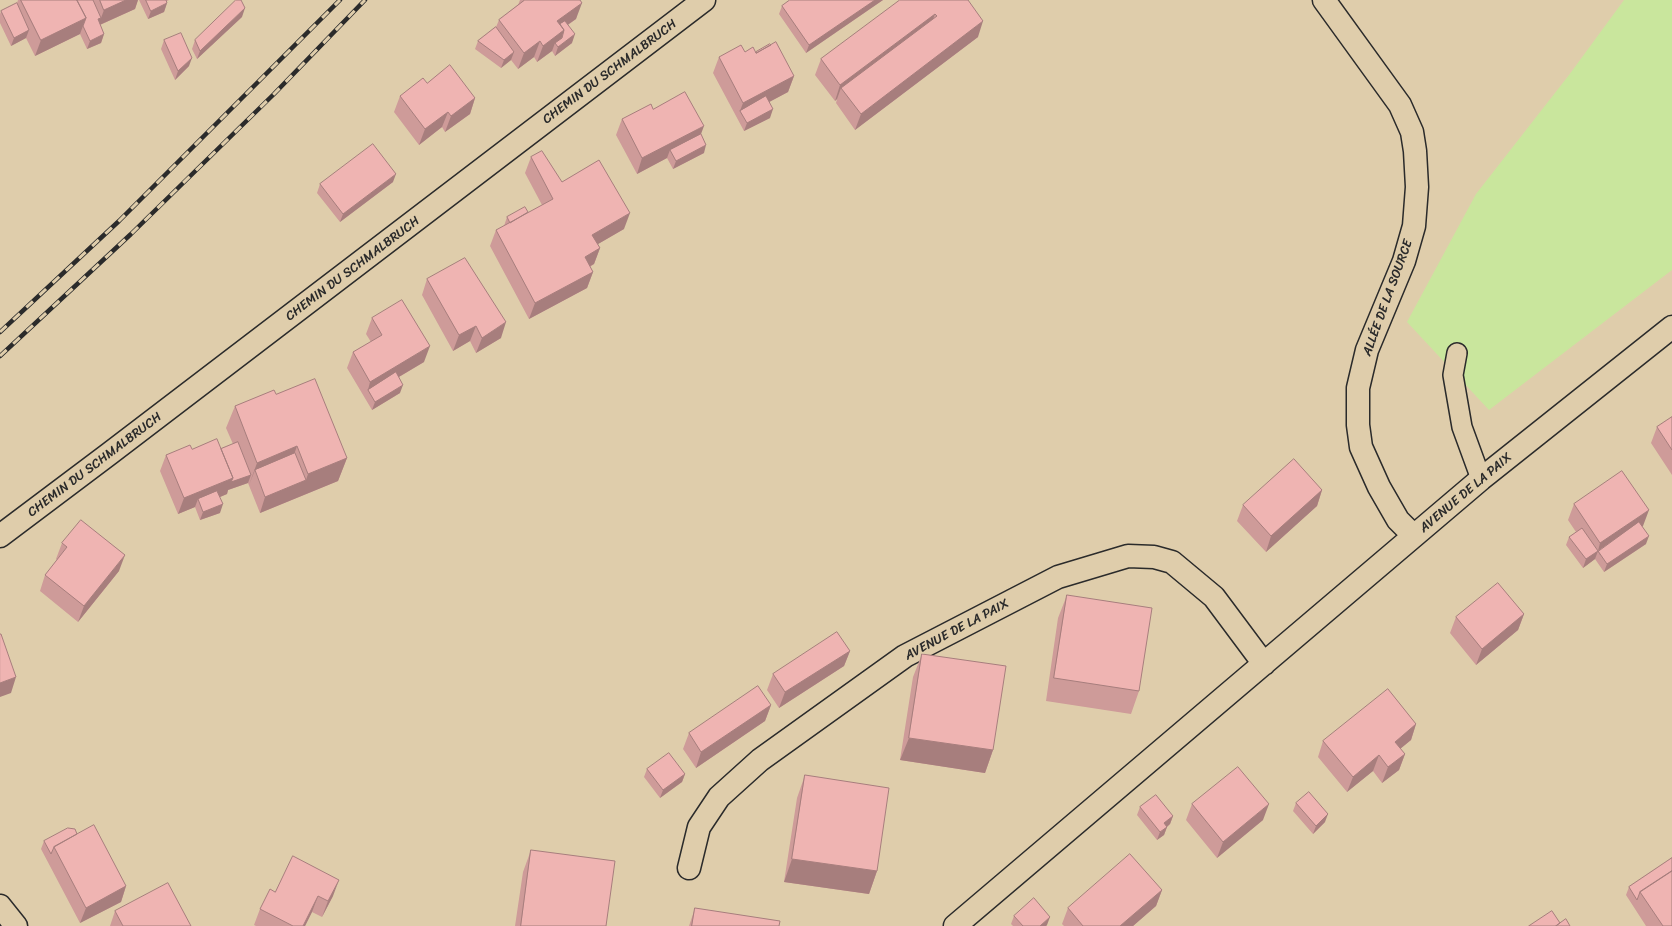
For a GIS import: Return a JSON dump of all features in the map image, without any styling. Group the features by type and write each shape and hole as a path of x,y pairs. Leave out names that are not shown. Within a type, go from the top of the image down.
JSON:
{"street":[{"name":"CHEMIN DU SCHMALBRUCH","path":"0,536 704,0"},
{"name":"ALLÉE DE LA SOURCE","path":"1324,0 1400,105 1412,132 1415,151 1417,187 1414,226 1404,260 1367,350 1358,388 1358,425 1361,447 1379,486 1398,520 1414,536"},
{"name":"AVENUE DE LA PAIX","path":"955,926 1481,480 1672,327"},
{"name":"AVENUE DE LA PAIX","path":"689,868 699,827 719,797 760,760 905,656 1058,577 1128,556 1154,557 1172,562 1214,597 1264,664"},
{"path":"0,906 16,926"}],"lane":[{"path":"1457,353 1453,375 1462,427 1481,480"}],"green space":[{"path":"1624,0 1672,0 1672,270 1489,410 1407,322 1476,194 1569,75"}],"building":[{"path":"21,0 77,0 86,18 41,40"},
{"path":"77,0 93,0 101,18 98,19 104,34 90,41 83,26 86,18"},
{"path":"100,0 126,0 104,10"},
{"path":"146,0 166,0 167,3 151,11"},
{"path":"236,0 241,0 245,8 200,51 195,40"},
{"path":"525,0 580,0 582,3 557,21 564,30 543,46 540,41 524,53 499,20"},
{"path":"790,0 875,0 809,45 782,6"},
{"path":"900,0 968,0 983,21 861,114 841,88 937,16 935,14 840,85 821,59"},
{"path":"17,3 29,30 14,38 1,11"},
{"path":"565,21 575,34 558,47 555,43 562,38 564,30 560,24"},
{"path":"496,27 514,52 504,60 478,41"},
{"path":"181,33 192,58 178,71 164,40"},
{"path":"776,42 794,76 743,103 719,57 741,45 745,52 753,47 756,53"},
{"path":"770,44 771,45 756,53 756,52"},
{"path":"450,65 475,98 451,116 448,112 425,129 400,96 423,78 427,83"},
{"path":"685,92 704,126 642,158 622,119 651,104 653,109"},
{"path":"766,96 773,109 747,123 740,111"},
{"path":"701,134 706,145 676,161 670,150"},
{"path":"373,144 396,174 343,214 320,184"},
{"path":"542,151 562,182 599,160 630,213 592,235 600,248 585,257 593,272 535,303 496,230 553,199 531,157"},
{"path":"525,207 528,212 510,223 507,217"},
{"path":"465,258 506,322 482,338 476,326 459,335 427,279"},
{"path":"402,300 430,346 370,382 353,352 382,335 372,318"},
{"path":"396,372 403,385 375,402 368,390"},
{"path":"315,379 347,458 308,474 297,446 257,463 235,406 274,390 276,394"},
{"path":"1672,417 1672,450 1657,427"},
{"path":"217,439 233,478 184,498 166,455 190,445 192,449"},
{"path":"238,442 251,475 231,482 233,478 221,449"},
{"path":"295,453 306,480 265,497 255,470"},
{"path":"1294,459 1322,490 1271,536 1243,505"},
{"path":"1622,471 1649,510 1600,543 1574,504"},
{"path":"217,491 223,504 203,512 198,499"},
{"path":"81,520 125,555 84,606 45,575 67,547 62,543"},
{"path":"1639,522 1649,536 1607,564 1598,551"},
{"path":"1582,528 1598,551 1586,559 1569,537"},
{"path":"1498,583 1524,614 1482,649 1456,617"},
{"path":"1067,595 1152,608 1139,691 1054,678"},
{"path":"837,632 850,651 785,692 773,674"},
{"path":"0,634 16,677 0,683"},
{"path":"922,654 1006,666 993,750 909,738"},
{"path":"758,686 771,705 701,752 689,733"},
{"path":"1388,689 1416,724 1395,742 1405,754 1388,767 1379,755 1353,777 1323,741"},
{"path":"669,753 685,774 663,790 647,769"},
{"path":"1238,767 1269,804 1223,842 1192,804"},
{"path":"805,775 889,788 877,871 792,859"},
{"path":"1309,792 1328,814 1316,826 1296,803"},
{"path":"1156,795 1173,816 1164,823 1167,827 1160,832 1140,807"},
{"path":"94,825 126,886 86,908 54,847"},
{"path":"68,828 75,829 77,834 54,847 51,854 44,841"},
{"path":"531,850 615,861 606,926 521,926"},
{"path":"1130,854 1162,890 1120,926 1083,926 1068,908"},
{"path":"293,856 339,880 328,901 318,896 303,926 293,926 260,909 270,889 275,892"},
{"path":"1672,858 1672,871 1640,892 1637,900 1629,887"},
{"path":"1672,871 1672,926 1663,926 1640,892"},
{"path":"168,883 191,926 123,926 115,911"},
{"path":"1034,898 1050,917 1040,926 1023,926 1014,916"},
{"path":"695,908 780,921 779,926 692,926"},
{"path":"1552,911 1560,923 1556,926 1529,926"},
{"path":"1566,919 1570,926 1556,926"}],"railway":[{"path":"0,332 119,221 340,0"},
{"path":"0,356 131,234 274,94 365,0"}]}
